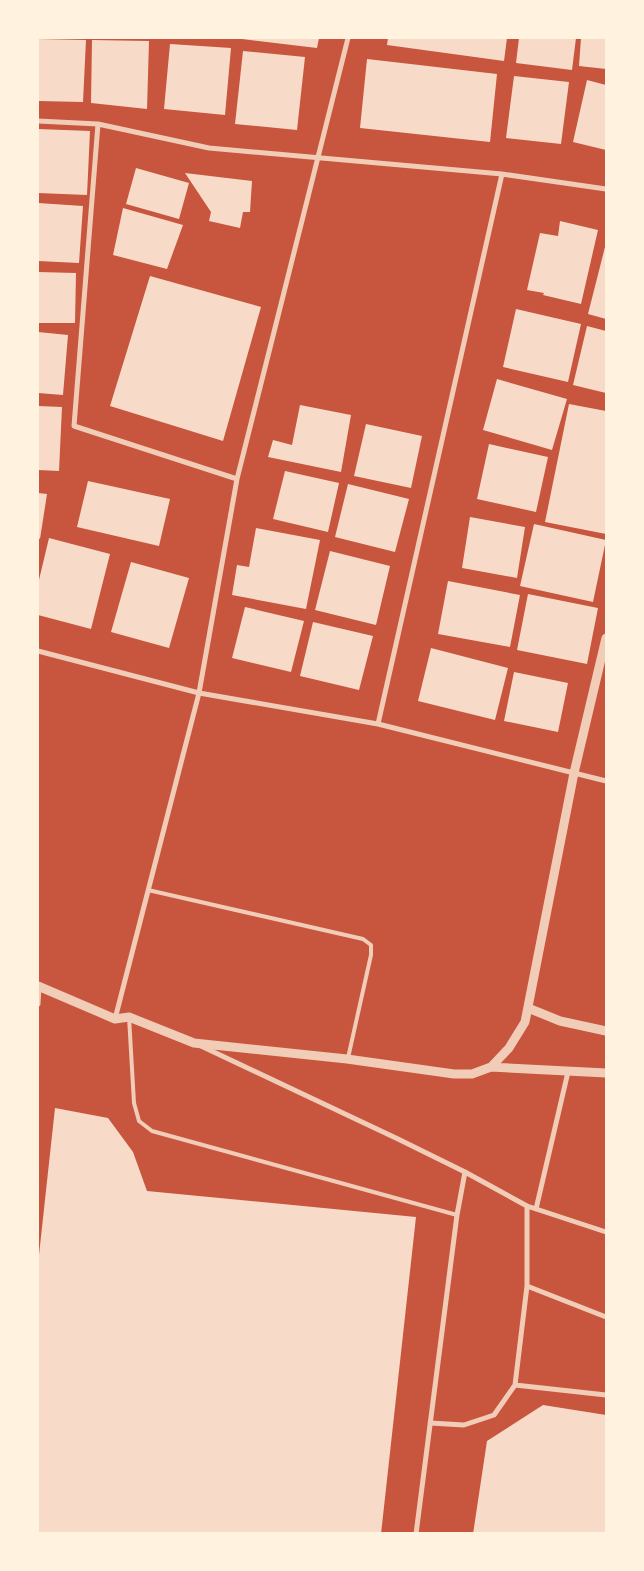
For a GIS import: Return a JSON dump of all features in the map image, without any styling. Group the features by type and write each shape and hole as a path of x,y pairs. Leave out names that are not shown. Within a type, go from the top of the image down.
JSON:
{"street":[{"path":"115,1019 198,693 237,479 348,38"},
{"path":"38,121 98,124 209,148 502,174 606,189"},
{"path":"98,124 74,426 237,479"},
{"path":"378,724 502,174"},
{"path":"491,1067 510,1048 525,1022 574,773 606,638"},
{"path":"38,650 198,693 378,724 606,782"},
{"path":"38,1004 38,986 115,1019 129,1017 194,1043 465,1172 527,1206 606,1232"},
{"path":"528,1008 560,1021 606,1030"},
{"path":"194,1043 347,1059 454,1074 472,1074 491,1067 568,1072 583,1071 606,1074"},
{"path":"536,1209 568,1072"},
{"path":"416,1534 457,1215 465,1172"},
{"path":"430,1423 464,1425 494,1415 515,1385 527,1286 527,1206"},
{"path":"527,1286 606,1317"},
{"path":"515,1385 606,1395"}],"lane":[{"path":"148,890 363,939 371,945 372,955 347,1059"},
{"path":"129,1017 134,1103 139,1121 152,1130 457,1215"}],"building":[{"path":"242,38 319,38 317,48"},
{"path":"388,38 507,38 504,61 387,45"},
{"path":"519,38 576,38 572,70 516,63"},
{"path":"581,38 606,38 606,69 579,66"},
{"path":"38,39 86,40 83,102 38,101"},
{"path":"92,40 149,41 147,109 91,103"},
{"path":"170,44 231,48 225,115 164,109"},
{"path":"243,51 305,57 297,130 235,124"},
{"path":"367,59 497,74 490,142 360,128"},
{"path":"514,76 569,82 561,144 506,138"},
{"path":"587,80 606,85 606,150 573,142"},
{"path":"38,129 90,131 87,195 38,193"},
{"path":"136,168 189,183 179,219 126,204"},
{"path":"185,173 252,181 250,212 243,212 240,228 209,221 211,212"},
{"path":"38,203 83,206 79,263 38,261"},
{"path":"123,208 183,225 167,269 113,255"},
{"path":"560,221 598,230 581,304 527,290 540,233 558,236"},
{"path":"606,243 606,319 588,314"},
{"path":"38,272 76,273 75,323 38,323"},
{"path":"150,276 261,307 223,441 110,406"},
{"path":"516,309 581,324 568,382 503,367"},
{"path":"587,326 606,331 606,393 573,385"},
{"path":"38,332 68,335 63,395 38,393"},
{"path":"497,379 567,399 552,450 483,430"},
{"path":"569,404 606,411 606,534 545,522"},
{"path":"300,405 351,415 341,472 268,457 273,440 292,445"},
{"path":"38,406 62,407 59,471 38,470"},
{"path":"366,424 422,436 411,488 354,476"},
{"path":"489,444 548,457 536,512 477,499"},
{"path":"285,471 339,483 328,532 273,519"},
{"path":"88,481 170,499 159,546 77,527"},
{"path":"348,484 409,499 395,552 335,537"},
{"path":"38,493 47,494 40,539 38,538"},
{"path":"470,517 525,527 517,578 462,568"},
{"path":"534,524 606,540 593,602 520,586"},
{"path":"256,528 320,540 306,609 232,595 237,565 249,567"},
{"path":"49,538 110,554 91,629 38,615 38,584"},
{"path":"330,551 390,566 376,625 315,610"},
{"path":"131,562 189,578 169,648 111,632"},
{"path":"448,581 520,595 510,647 438,634"},
{"path":"528,594 598,608 587,664 517,650"},
{"path":"245,607 304,621 291,672 232,658"},
{"path":"313,622 373,636 359,690 300,676"},
{"path":"431,648 508,668 495,720 418,701"},
{"path":"514,672 568,683 558,732 504,721"},
{"path":"55,1108 108,1118 133,1152 147,1191 416,1217 381,1534 38,1534 38,1264"},
{"path":"543,1405 606,1415 606,1534 473,1534 487,1441"}]}
